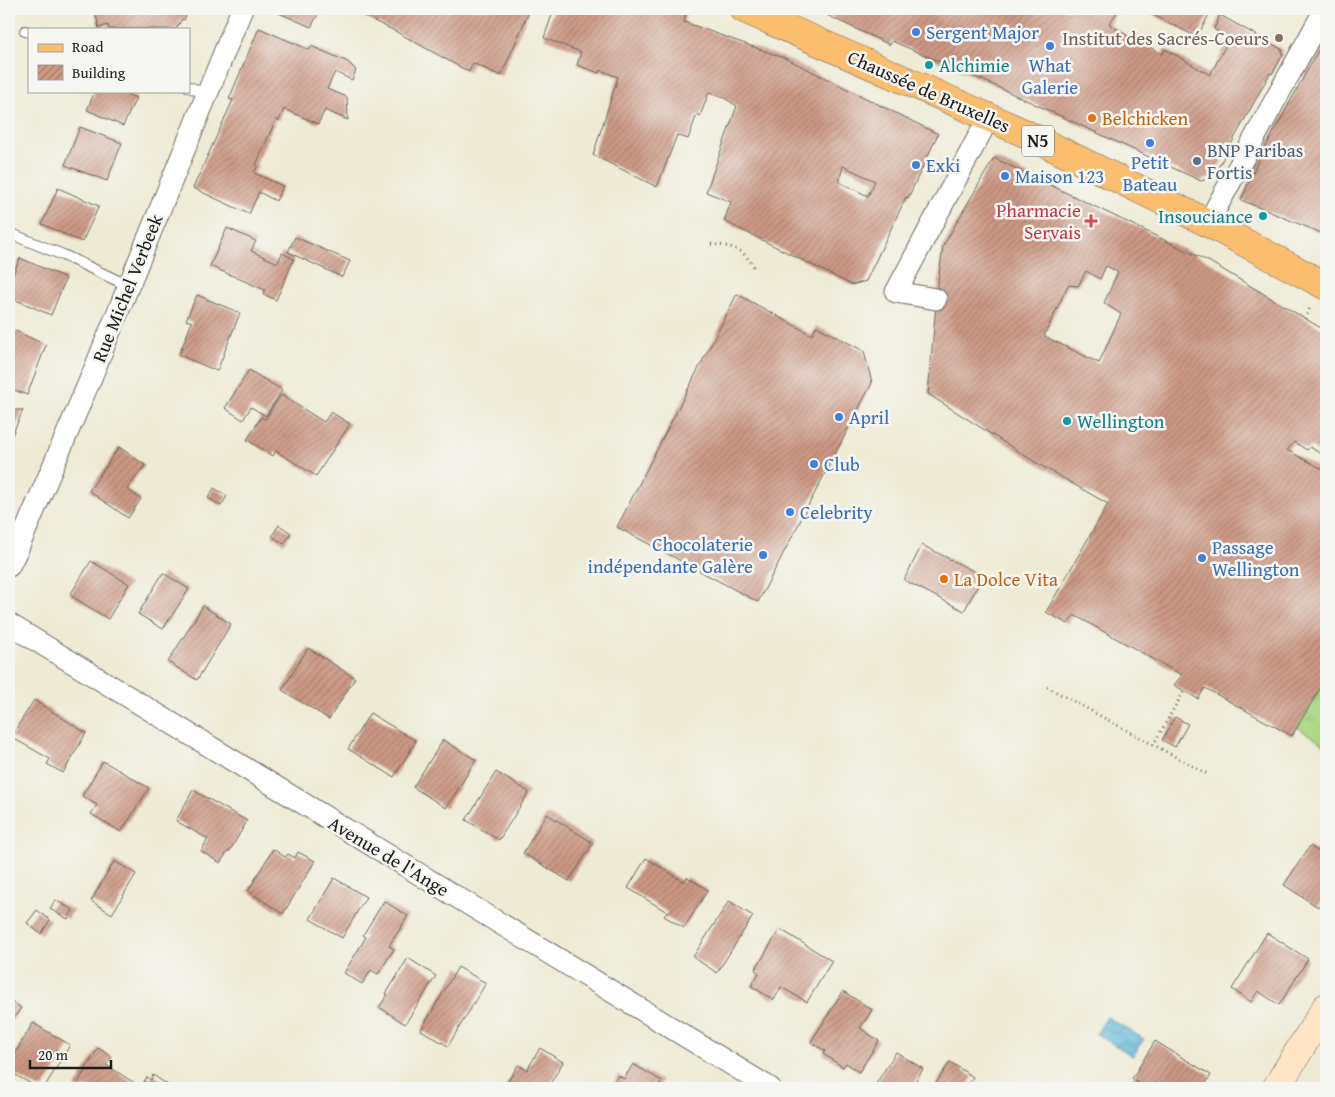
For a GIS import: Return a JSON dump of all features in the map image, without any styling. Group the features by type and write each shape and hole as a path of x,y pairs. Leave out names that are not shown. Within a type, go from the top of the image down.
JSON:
{"main road":[{"name":"Chaussée de Bruxelles","path":"744,9 989,117 1208,223 1325,283"}],"street":[{"name":"Rue Michel Verbeek","path":"9,566 128,286 198,91 242,9"},
{"path":"1208,223 1325,9"},
{"path":"936,299 896,292 989,117"},
{"name":"Avenue de l'Ange","path":"9,624 770,1088"},
{"path":"1276,1088 1326,1006"}],"lane":[{"path":"9,233 63,255 128,286"}],"path":[{"path":"711,244 736,248 746,255 754,267"},
{"path":"1047,687 1209,776"},
{"path":"1153,745 1184,691"}],"green space":[{"path":"1326,679 1326,746 1297,727"}],"water":[{"path":"1107,1017 1144,1039 1133,1056 1096,1034"}],"building":[{"path":"102,9 127,9 139,13 141,9 189,9 184,20 182,19 177,28 109,28 108,25 99,28 95,11"},
{"path":"270,9 321,9 311,27"},
{"path":"349,9 530,9 501,76 473,63 469,72 393,30"},
{"path":"554,9 673,9 686,13 684,22 787,59 938,134 866,281 852,285 724,221 731,202 706,192 737,106 723,97 709,92 700,116 697,114 688,139 677,135 657,187 593,155 618,77 600,70 599,73 577,65 581,52 544,38","holes":["843,166 875,181 868,196 839,182"]},
{"path":"814,9 1119,9 1109,24 1162,54 1165,49 1210,75 1229,39 1214,29 1220,15 1283,50 1281,53 1283,54 1272,74 1270,73 1213,177 1201,181 987,82 892,41 890,45"},
{"path":"1141,9 1224,9 1220,15 1211,11 1197,37"},
{"path":"259,28 310,50 311,46 348,62 356,70 352,80 335,72 327,89 347,97 348,120 325,110 318,124 284,109 279,121 276,119 254,173 283,186 276,201 259,192 249,214 193,188 233,100 229,99"},
{"path":"1326,36 1326,235 1241,200 1259,159"},
{"path":"95,92 122,92 136,98 123,126 87,110"},
{"path":"80,127 122,143 107,181 65,165"},
{"name":"Passage Wellington","path":"994,158 1210,262 1326,331 1326,457 1310,447 1307,450 1294,442 1287,450 1326,471 1326,678 1292,736 1205,688 1198,699 1174,685 1182,675 1074,615 1068,624 1046,612 1108,504 1035,462 928,394 943,246","holes":["1106,266 1118,272 1104,303 1121,314 1099,363 1044,336 1068,285 1078,286 1086,271 1100,279"]},
{"path":"58,188 99,206 82,242 42,224"},
{"path":"227,228 256,241 251,251 278,263 282,253 294,259 276,300 263,294 265,290 210,266"},
{"path":"295,237 350,261 342,277 288,252"},
{"path":"20,258 66,278 51,315 9,297 9,284"},
{"path":"737,294 812,335 816,326 864,351 872,383 758,602 617,527"},
{"path":"197,295 240,313 217,371 179,355 192,322 186,320"},
{"path":"9,328 46,345 27,395 9,388"},
{"path":"249,370 282,390 266,416 251,407 243,420 225,408"},
{"path":"281,395 324,422 331,412 350,424 316,476 276,451 273,456 247,440 261,417 265,419"},
{"path":"9,410 23,410 9,442"},
{"path":"119,447 145,465 127,489 141,499 128,518 89,491"},
{"path":"214,488 227,496 221,506 208,498"},
{"path":"279,525 291,533 284,544 272,536"},
{"path":"922,545 983,576 964,611 904,580"},
{"path":"91,561 129,584 108,619 70,595"},
{"path":"163,573 189,589 163,629 138,614"},
{"path":"203,606 231,624 197,680 168,662"},
{"path":"308,648 355,678 329,719 282,690"},
{"path":"34,700 86,733 63,773 47,764 50,759 11,737"},
{"path":"370,713 416,741 394,777 348,749"},
{"path":"1175,717 1188,724 1175,747 1162,740"},
{"path":"443,740 476,760 446,808 413,787"},
{"path":"103,761 149,788 121,832 91,814 97,805 82,796"},
{"path":"496,772 529,792 499,840 466,820"},
{"path":"193,790 247,821 229,852 220,863 201,851 208,839 176,821"},
{"path":"547,814 593,843 569,881 523,853"},
{"path":"1326,819 1326,833 1320,828"},
{"path":"1310,846 1326,857 1326,895 1318,907 1284,885"},
{"path":"273,849 285,857 288,854 295,858 298,852 315,861 283,914 248,891"},
{"path":"646,858 684,882 687,877 708,890 684,928 664,916 667,912 628,888"},
{"path":"114,861 136,874 112,914 91,901"},
{"path":"334,878 366,897 342,938 310,919"},
{"path":"55,900 73,910 68,919 50,909"},
{"path":"384,901 408,916 389,946 394,949 378,974 371,970 362,984 344,973 366,937 363,935"},
{"path":"729,901 753,916 717,973 693,957"},
{"path":"37,910 50,920 41,934 27,923"},
{"path":"780,929 832,961 807,1002 781,987 774,1000 751,986 759,973 755,970"},
{"path":"1267,933 1308,959 1279,1005 1258,991 1251,1002 1232,989"},
{"path":"408,958 436,976 405,1024 379,1007 388,995 386,994"},
{"path":"458,967 486,983 448,1046 421,1030"},
{"path":"843,991 872,1010 860,1028 879,1041 859,1072 846,1063 843,1067 823,1054 825,1051 811,1042"},
{"path":"9,1000 21,1008 9,1025"},
{"path":"33,1023 70,1045 44,1088 38,1088 9,1071 9,1063"},
{"path":"1155,1041 1211,1075 1203,1088 1146,1088 1132,1079"},
{"path":"98,1048 112,1057 106,1065 141,1087 147,1077 151,1080 153,1075 168,1085 166,1088 75,1088"},
{"path":"540,1048 563,1062 550,1084 558,1088 504,1088 518,1065 527,1070"},
{"path":"896,1052 923,1069 911,1088 874,1087"},
{"path":"950,1062 973,1077 966,1088 933,1088"},
{"path":"633,1064 662,1081 657,1088 611,1088 618,1075 624,1079"}],"place":[{"name":"Sergent Major","path":"916,32"},
{"name":"Institut des Sacrés-Coeurs","path":"1279,38"},
{"name":"What Galerie","path":"1050,46"},
{"name":"Alchimie","path":"929,65"},
{"name":"Belchicken","path":"1092,118"},
{"name":"Petit Bateau","path":"1150,143"},
{"name":"BNP Paribas Fortis","path":"1197,161"},
{"name":"Exki","path":"916,165"},
{"name":"Maison 123","path":"1005,176"},
{"name":"Insouciance","path":"1263,216"},
{"name":"Pharmacie Servais","path":"1091,221"},
{"name":"April","path":"839,417"},
{"name":"Wellington","path":"1067,421"},
{"name":"Club","path":"814,464"},
{"name":"Celebrity","path":"790,512"},
{"name":"Chocolaterie indépendante Galère","path":"763,555"},
{"name":"Passage Wellington","path":"1202,558"},
{"name":"La Dolce Vita","path":"944,579"}]}
